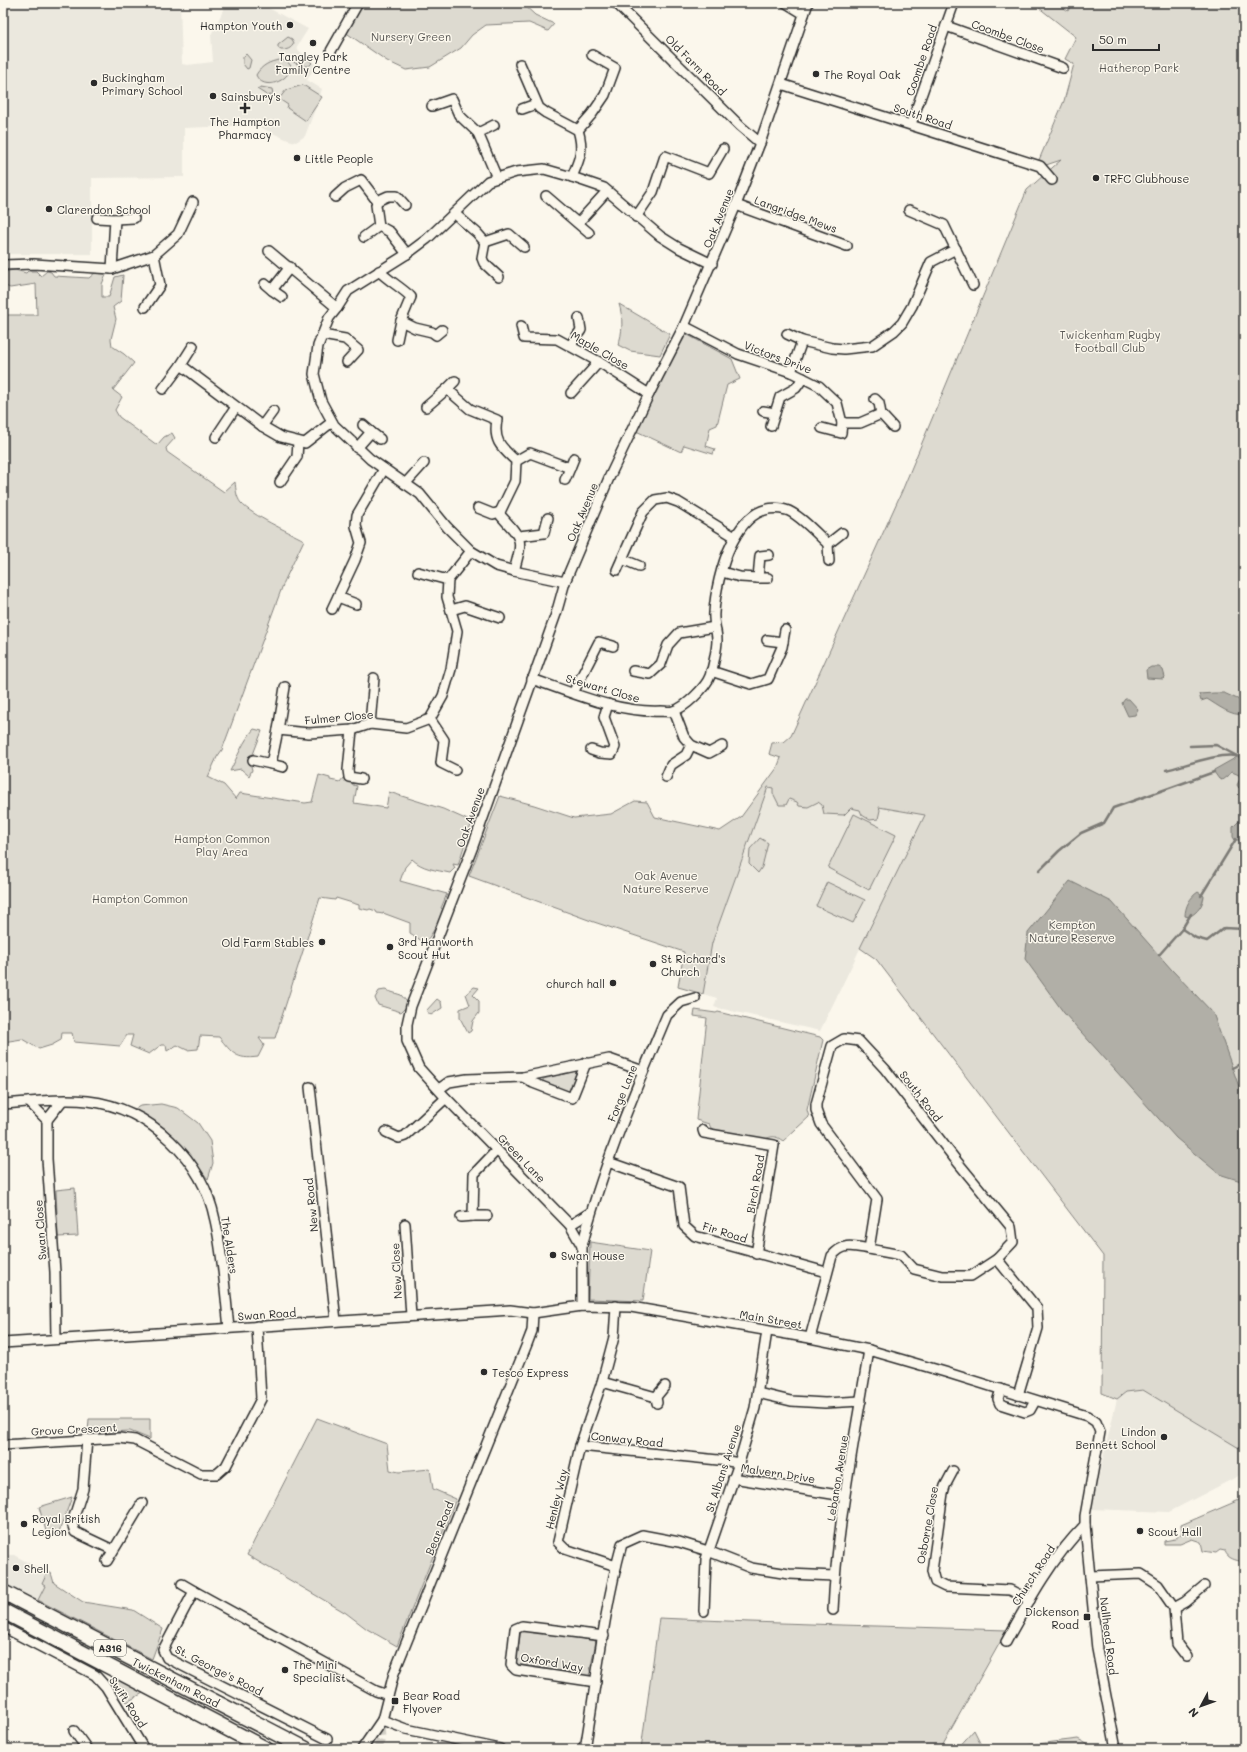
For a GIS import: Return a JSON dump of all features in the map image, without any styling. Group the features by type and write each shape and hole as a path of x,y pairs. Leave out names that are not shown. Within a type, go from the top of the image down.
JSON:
{"highway":[{"name":"Twickenham Road","path":"3,1592 306,1749"},
{"name":"Twickenham Road","path":"3,1611 266,1749"}],"street":[{"path":"332,51 358,3"},
{"name":"Old Farm Road","path":"616,3 740,126 760,143"},
{"path":"786,3 804,14"},
{"name":"Oak Avenue","path":"407,1041 407,1024 411,1006 473,846 556,614 565,582 609,478 649,394 684,326 712,264 760,143 808,3"},
{"name":"Coombe Road","path":"911,124 954,3"},
{"name":"Coombe Close","path":"946,26 1063,68"},
{"path":"578,130 606,95 614,68 592,55"},
{"path":"520,64 536,104 543,111 578,130 582,143 581,155 572,177"},
{"name":"South Road","path":"781,84 1040,166 1052,180"},
{"path":"432,106 452,99 459,115 478,133 497,178"},
{"path":"522,109 536,104"},
{"path":"478,133 494,125"},
{"path":"636,217 653,192 666,156 709,173 723,149"},
{"path":"565,582 496,566 471,551 447,527 420,494 404,484 357,448 332,422 321,401 314,374 318,346 329,318 348,291 427,240 488,181 516,172 544,169 572,177 607,191 636,217 679,248 712,264"},
{"path":"335,197 345,188 361,180 377,201 376,205 380,226 390,232 407,254"},
{"path":"578,223 607,191"},
{"path":"377,201 388,196 397,196 405,205"},
{"path":"546,196 589,233"},
{"path":"3,265 34,264 112,269 154,255 178,234 193,202"},
{"name":"Langridge Mews","path":"736,205 847,246"},
{"path":"909,210 944,225 973,285"},
{"path":"455,214 478,233 485,242 482,258 484,263 499,277"},
{"path":"97,218 134,218"},
{"path":"112,269 115,219"},
{"path":"364,237 380,226"},
{"path":"485,242 509,234 524,248"},
{"path":"787,334 802,341 844,349 872,346 894,332 902,323 912,306 931,262 956,249"},
{"path":"269,251 290,267 299,277 337,308"},
{"path":"145,307 160,285 154,255"},
{"path":"282,297 268,287 290,267"},
{"path":"378,271 389,281 402,287 411,297 401,320 397,340"},
{"path":"570,346 581,330 579,318"},
{"path":"401,320 415,328 432,332 436,335 442,330"},
{"name":"Maple Close","path":"521,326 521,340 557,339 599,362 649,394"},
{"name":"Victors Drive","path":"684,326 738,354 791,372 819,386 837,403 842,423"},
{"path":"322,335 345,340 358,350 347,362"},
{"path":"791,372 802,341"},
{"path":"163,389 193,346"},
{"path":"571,393 599,362"},
{"path":"181,365 262,426 281,437 305,443 332,422"},
{"path":"771,426 780,397 796,388 803,378"},
{"path":"426,407 455,381"},
{"path":"447,389 470,409 497,420 495,432 496,438 503,450 516,461"},
{"path":"875,399 879,403 881,414 893,427"},
{"path":"216,437 236,407"},
{"path":"262,426 273,411"},
{"path":"763,411 775,413"},
{"path":"822,428 841,433 842,423 860,424 881,414"},
{"path":"364,425 380,439"},
{"path":"357,448 371,432"},
{"path":"280,482 297,457 298,442"},
{"path":"516,461 530,453 570,468"},
{"path":"566,480 574,458"},
{"path":"478,508 493,514 500,512 515,482 516,461"},
{"path":"404,484 424,463"},
{"path":"332,609 361,543 356,526 357,515 384,469"},
{"path":"617,570 643,512 650,504 661,499 667,498 678,502 735,537"},
{"path":"712,762 708,753 691,745 684,737 674,711 699,693 710,676 717,641 714,614 717,588 735,537 750,516 770,508 787,510 815,531 828,544 829,561"},
{"path":"500,512 501,516 519,536 519,555 514,571"},
{"path":"519,536 544,533 548,518"},
{"path":"828,544 842,533"},
{"path":"455,770 441,763 444,740 430,719 440,704 451,669 457,631 447,596 448,580 471,551"},
{"path":"758,578 760,556 769,555"},
{"path":"622,559 639,566"},
{"path":"418,572 448,580"},
{"path":"722,572 740,578 768,578"},
{"path":"338,597 356,604"},
{"path":"451,610 465,606 500,618"},
{"path":"633,671 650,674 661,664 668,644 679,633 715,627"},
{"path":"711,670 751,684 768,679 783,642 785,630"},
{"path":"767,640 783,642"},
{"path":"573,693 598,642 613,646"},
{"path":"370,724 374,678"},
{"name":"Stewart Close","path":"532,679 608,704 643,712 674,711"},
{"path":"271,764 278,730 284,687"},
{"path":"591,750 600,754 612,754 615,747 604,717 608,704"},
{"name":"Fulmer Close","path":"278,730 309,733 352,730 370,724 406,728 430,719"},
{"path":"352,730 348,770 349,777 361,779"},
{"path":"666,777 671,764 686,755 691,745"},
{"path":"708,753 722,746"},
{"path":"253,760 283,767"},
{"name":"Forge Lane","path":"582,1246 590,1212 608,1162 643,1071 667,1015 681,1002 695,998"},
{"name":"South Road","path":"810,1338 826,1272 832,1256 838,1249 847,1245 901,1255 914,1269 942,1276 971,1276 997,1259 1013,1242 1011,1227 955,1159 885,1069 859,1040 844,1040 832,1046 816,1110 821,1124 878,1199 869,1249"},
{"name":"Green Lane","path":"407,1041 419,1068 446,1098 570,1225 582,1246 582,1306"},
{"path":"438,1089 449,1082 467,1079 523,1077 609,1059 643,1071"},
{"path":"523,1077 533,1083 572,1098 586,1063"},
{"name":"New Road","path":"310,1087 336,1321"},
{"path":"386,1132 399,1138 405,1136 446,1098"},
{"path":"29,1102 47,1120 62,1101"},
{"name":"The Alders","path":"3,1104 89,1101 126,1111 155,1127 172,1141 191,1165 204,1187 215,1219 229,1328"},
{"name":"Swan Close","path":"47,1120 47,1159 55,1272 56,1339"},
{"name":"Birch Road","path":"703,1130 704,1133 774,1145 756,1254"},
{"path":"473,1216 474,1174 497,1150"},
{"name":"Fir Road","path":"608,1162 679,1187 684,1226 695,1236 826,1272"},
{"path":"570,1225 590,1212"},
{"path":"461,1217 487,1216"},
{"name":"New Close","path":"406,1224 411,1316"},
{"path":"997,1259 1037,1308 1038,1328 1018,1395"},
{"name":"Main Street","path":"533,1313 582,1306 634,1307 810,1338 869,1350 1087,1416 1096,1422 1100,1432 1085,1516 1085,1525"},
{"name":"Conway Road","path":"616,1306 614,1338 602,1382 580,1446 739,1463"},
{"name":"Swan Road","path":"3,1343 510,1310 533,1313"},
{"name":"Bear Road","path":"362,1749 381,1722 394,1673 532,1331 533,1313"},
{"name":"Grove Crescent","path":"3,1445 87,1439 119,1438 135,1440 201,1474 217,1474 226,1466 261,1399 257,1326"},
{"name":"St Albans Avenue","path":"704,1611 706,1559 732,1478 739,1463 758,1393 766,1331"},
{"name":"Lebanon Avenue","path":"833,1610 835,1576 844,1496 869,1350"},
{"path":"602,1382 656,1400 665,1386"},
{"path":"1000,1390 998,1399 1000,1404 1025,1412 1030,1410 1034,1401"},
{"path":"758,1393 791,1401 825,1403 861,1401"},
{"path":"87,1439 83,1489 72,1523 75,1532 113,1550"},
{"name":"Henley Way","path":"580,1446 558,1542 565,1550 616,1566"},
{"name":"Osborne Close","path":"953,1471 943,1493 932,1571 935,1582 945,1587 1010,1590 1030,1600"},
{"name":"Malvern Drive","path":"732,1478 844,1496"},
{"path":"107,1561 142,1503"},
{"name":"Nallhead Road","path":"1085,1525 1097,1649 1116,1749"},
{"name":"Church Road","path":"1006,1642 1030,1600 1070,1539 1085,1525"},
{"name":"Oxford Way","path":"582,1749 586,1743 616,1566 622,1544 642,1535 678,1542 708,1551"},
{"path":"708,1551 751,1568 788,1574 835,1576"},
{"path":"1090,1576 1142,1574 1158,1585 1174,1608 1177,1644 1187,1657"},
{"path":"182,1584 376,1691 388,1695"},
{"path":"1174,1608 1185,1602 1204,1586"},
{"name":"St. George's Road","path":"194,1591 163,1650 167,1658 327,1739"},
{"name":"Oxford Way","path":"596,1682 516,1670 511,1665 515,1629 522,1626 604,1636"},
{"name":"Swift Road","path":"3,1627 95,1675 106,1687 144,1749"},
{"path":"381,1722 406,1729 500,1749"},
{"path":"74,1731 87,1749"}],"shaded area":[{"name":"Buckingham Primary School","path":"6,3 180,3 182,64 187,65 213,62 211,35 227,3 259,3 308,29 296,48 316,65 307,80 322,89 305,136 296,142 288,140 255,125 184,128 184,177 92,178 92,254 9,254 6,224"},
{"path":"1151,667 1159,667 1163,670 1165,677 1163,679 1147,678 1146,670"},
{"path":"1224,693 1244,702 1244,714 1235,714 1230,712 1207,699 1201,701 1199,694"},
{"path":"1125,699 1129,699 1138,709 1135,715 1128,716 1122,703"},
{"path":"1237,757 1244,757 1244,787 1239,788 1237,785 1240,779 1239,775 1232,772 1222,780 1219,779 1214,772 1214,770"},
{"path":"768,787 925,815 820,1031 714,1007 717,998 703,994 712,943"},
{"path":"1242,818 1244,819 1244,837 1240,840 1235,840 1233,837 1233,827"},
{"path":"1070,881 1112,902 1172,970 1213,1013 1244,1101 1244,1182 1219,1174 1176,1138 1064,1013 1025,959 1028,933"},
{"path":"1198,892 1204,896 1201,905 1192,915 1189,917 1185,916 1188,902"},
{"name":"Lindon Bennett School","path":"1143,1389 1244,1451 1244,1473 1169,1512 1091,1509 1117,1399 1126,1392"},
{"path":"3,1555 14,1555 47,1573 42,1584 45,1586 38,1600 3,1583"}],"green space":[{"name":"Nursery Green","path":"360,3 522,3 535,15 554,24 548,31 529,23 486,25 472,35 461,48 430,67 406,70 387,61 345,32"},
{"path":"1033,3 1058,3 1068,11 1072,3 1244,3 1244,1451 1143,1390 1126,1392 1117,1399 1102,1393 1103,1256 876,959 860,948 925,815 879,807 880,810 878,819 870,820 862,815 860,810 851,808 844,815 824,814 822,805 818,802 808,807 799,806 797,802 789,799 786,805 779,805 773,793 773,788 768,787 712,943 703,994 678,987 684,952 594,922 469,876 500,796 574,818 611,814 635,801 647,802 655,817 720,831 741,817 777,768 781,758 769,754 772,743 784,742 791,736 902,491 1027,190 1061,160 1046,165 1040,163 1039,160 1064,101 1074,64 1065,59 1076,37"},
{"path":"288,37 292,39 294,43 292,47 285,50 278,48 278,45"},
{"path":"246,54 251,60 249,68 247,69 243,64 243,57"},
{"path":"299,57 308,59 312,63 309,66 303,66 293,62"},
{"path":"280,60 287,61 291,66 286,76 281,80 270,84 259,80 256,75 260,69 269,63"},
{"path":"303,85 322,97 306,121 287,108 288,105 279,99 286,90"},
{"path":"261,87 272,89 273,94 268,96 257,89"},
{"name":"Hampton Common","path":"15,270 26,273 28,271 36,271 41,276 47,271 51,272 54,276 89,278 96,272 103,271 106,275 102,284 102,297 109,297 115,277 123,275 121,301 113,307 116,319 111,339 112,346 134,363 113,390 122,397 115,410 119,417 157,445 164,437 172,433 175,438 166,448 167,452 224,492 235,482 238,498 246,508 304,540 284,582 222,750 217,757 208,777 224,785 236,799 240,793 305,803 312,802 319,775 330,778 330,780 340,782 343,778 352,781 353,785 357,786 354,803 386,808 389,792 443,809 472,822 458,865 453,864 455,868 450,873 425,867 412,859 405,867 400,881 447,894 441,908 443,910 440,919 425,943 410,933 410,923 383,913 377,913 376,911 370,909 359,908 359,905 336,898 335,900 320,898 275,1038 259,1038 264,1045 258,1057 251,1058 235,1054 219,1037 200,1036 198,1049 187,1050 177,1045 167,1051 166,1045 161,1045 149,1054 130,1046 133,1035 127,1035 120,1046 74,1042 72,1033 62,1033 61,1040 52,1045 39,1049 22,1039 3,1042 3,461 6,460 6,315 37,315 36,284 10,288 3,285 3,276 8,271"},
{"path":"619,304 670,334 660,355 630,351 618,345 622,325"},
{"path":"686,334 732,359 740,379 727,385 717,425 710,428 706,446 715,449 713,454 684,445 681,452 634,430"},
{"path":"254,729 262,731 250,762 252,770 249,776 241,769 230,771 244,744"},
{"path":"854,814 896,835 869,890 828,868"},
{"path":"760,838 768,843 762,867 758,873 749,864 750,849"},
{"path":"827,882 865,900 853,923 816,906"},
{"path":"474,987 479,988 473,995 479,1001 479,1013 473,1021 471,1031 468,1033 460,1018 460,1009 470,1005 466,994"},
{"path":"385,990 401,995 407,1002 406,1007 401,1012 378,1005 375,998 379,991"},
{"path":"437,999 441,1002 442,1008 431,1015 426,1011"},
{"path":"695,1010 718,1012 820,1037 823,1040 807,1110 809,1117 783,1141 774,1137 769,1137 764,1140 713,1132 709,1124 696,1120 707,1018 694,1016"},
{"path":"576,1071 573,1088 567,1093 543,1083 543,1079"},
{"path":"161,1104 178,1108 198,1123 210,1141 213,1163 208,1179 172,1136 133,1110 140,1106"},
{"path":"75,1188 78,1236 58,1237 56,1190"},
{"path":"590,1242 650,1251 643,1301 588,1299"},
{"path":"317,1418 387,1444 390,1470 399,1472 430,1469 433,1489 456,1499 397,1646 367,1629 346,1613 247,1555"},
{"path":"89,1419 150,1419 150,1439 130,1431 88,1433"},
{"path":"72,1497 57,1537 54,1529 46,1531 39,1507"},
{"path":"1244,1498 1244,1562 1235,1560 1226,1554 1225,1551 1220,1550 1216,1553 1203,1551 1201,1542 1192,1539 1180,1544 1164,1544 1164,1541 1175,1539 1182,1533 1181,1525"},
{"path":"47,1573 51,1573 54,1583 83,1602 133,1610 163,1629 152,1659 38,1600 45,1586 42,1584"},
{"path":"659,1618 1007,1630 940,1749 641,1749"},
{"path":"521,1629 596,1641 589,1676 516,1664"},
{"path":"111,1675 143,1693 127,1702"},
{"path":"974,1730 981,1744 986,1749 957,1749"},
{"path":"1078,1739 1096,1749 1024,1749 1029,1745"}],"waterway":[{"path":"1190,746 1216,745 1237,756"},
{"path":"1166,770 1220,756 1237,756"},
{"path":"1039,871 1059,851 1081,833 1104,823 1113,808 1214,772"},
{"path":"1201,896 1236,839"},
{"path":"1159,955 1182,929 1191,914"},
{"path":"1182,929 1196,938 1207,941 1224,928 1244,929"},
{"path":"1232,1068 1244,1062"}],"tunnel":[{"path":"378,1749 381,1738 380,1725"}],"place":[{"name":"Hampton Youth","path":"290,25"},
{"name":"Tangley Park Family Centre","path":"313,43"},
{"name":"The Royal Oak","path":"816,74"},
{"name":"Buckingham Primary School","path":"94,83"},
{"name":"Sainsbury's","path":"213,96"},
{"name":"The Hampton Pharmacy","path":"245,108"},
{"name":"Little People","path":"297,158"},
{"name":"TRFC Clubhouse","path":"1096,178"},
{"name":"Clarendon School","path":"49,209"},
{"name":"Old Farm Stables","path":"322,942"},
{"name":"3rd Hanworth Scout Hut","path":"390,947"},
{"name":"St Richard's Church","path":"653,964"},
{"name":"church hall","path":"613,983"},
{"name":"Swan House","path":"553,1255"},
{"name":"Tesco Express","path":"484,1372"},
{"name":"Lindon Bennett School","path":"1164,1437"},
{"name":"Royal British Legion","path":"24,1524"},
{"name":"Scout Hall","path":"1140,1531"},
{"name":"Shell","path":"16,1568"},
{"name":"Dickenson Road","path":"1087,1617"},
{"name":"The Mini Specialist","path":"285,1670"},
{"name":"Bear Road Flyover","path":"395,1701"}],"park label":[{"name":"Hatherop Park","path":"1139,67"},
{"name":"Twickenham Rugby Football Club","path":"1110,340"},
{"name":"Hampton Common Play Area","path":"222,844"},
{"name":"Oak Avenue Nature Reserve","path":"666,881"},
{"name":"Kempton Nature Reserve","path":"1072,930"}]}
